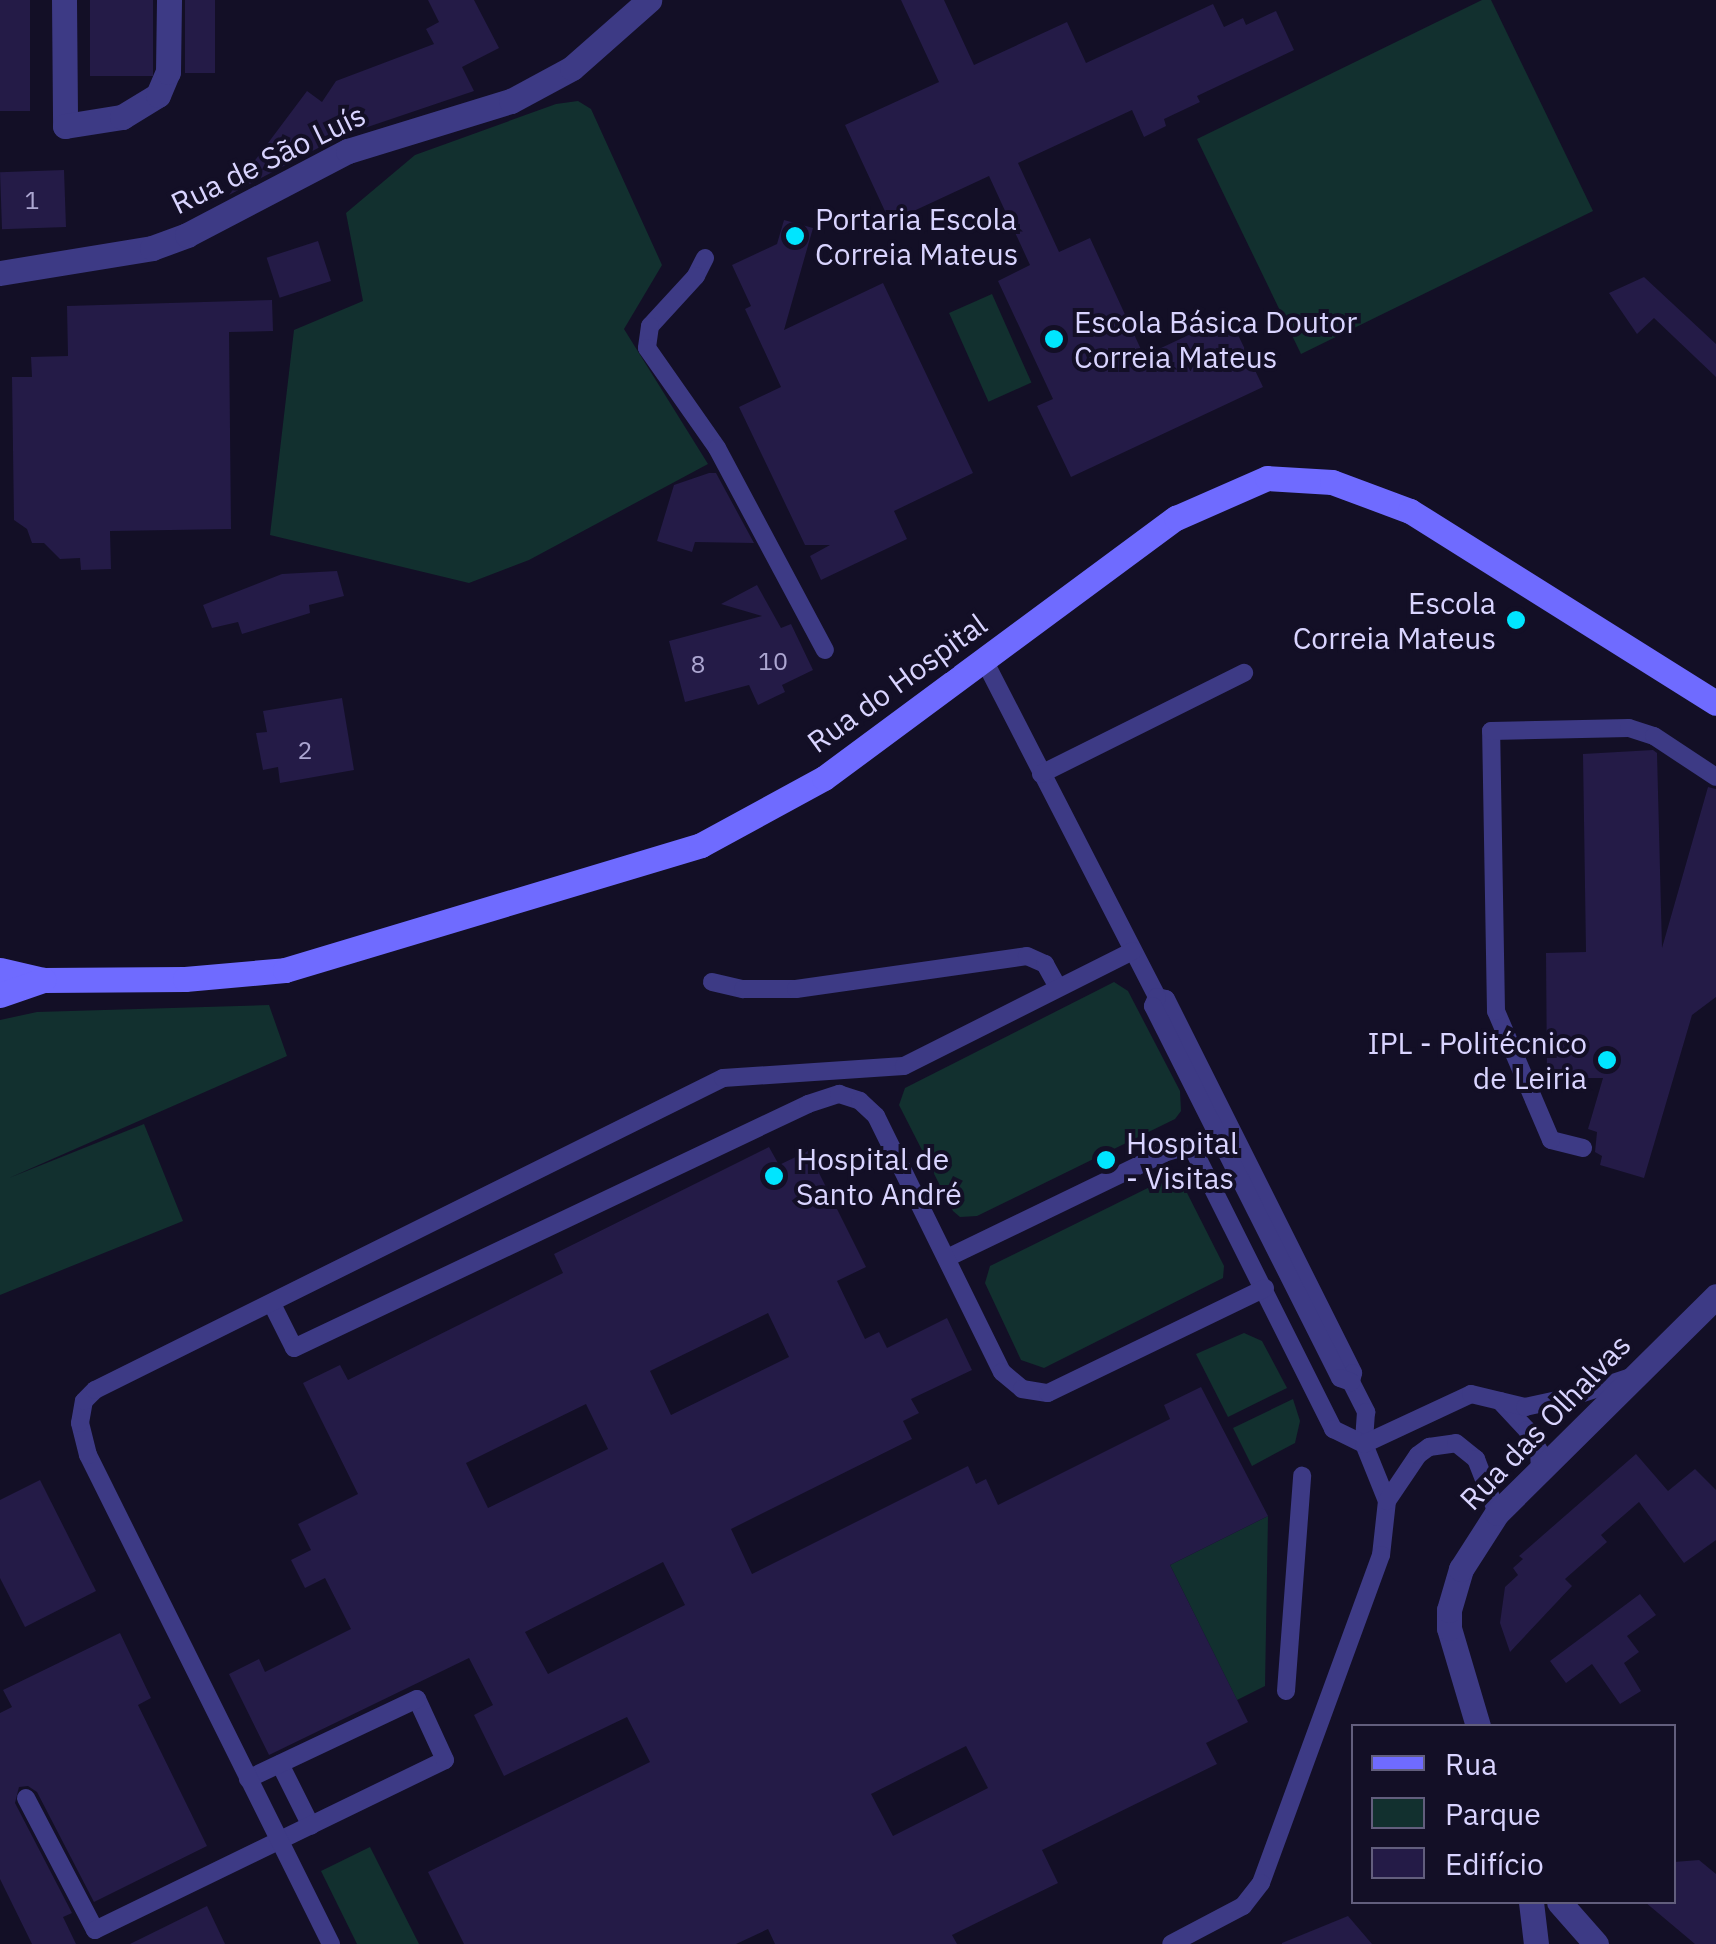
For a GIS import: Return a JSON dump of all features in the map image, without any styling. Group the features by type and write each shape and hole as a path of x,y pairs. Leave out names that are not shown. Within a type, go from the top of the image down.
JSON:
{"main road":[{"name":"Rua do Hospital","path":"0,970 43,980 184,979 285,970 701,845 824,778 1176,518 1233,490 1285,476 1332,482 1410,511 1716,704"},
{"name":"Rua do Hospital","path":"0,995 43,980"}],"street":[{"path":"64,0 65,126 122,117 158,95 168,72 169,0"},
{"name":"Rua de São Luís","path":"0,274 152,248 216,221 348,151 488,110 534,91 591,54 649,0"},
{"name":"Rua das Olhalvas","path":"1477,1724 1456,1658 1449,1610 1461,1569 1497,1513 1716,1296"},
{"path":"1531,1904 1536,1944"},
{"path":"1561,1904 1596,1944"}],"lane":[{"path":"705,258 696,276 650,326 647,348 717,448 825,650"},
{"path":"984,660 1157,997 1153,1006 1340,1378 1351,1382 1366,1412 1364,1444 1387,1501"},
{"path":"1042,774 1244,673"},
{"path":"1583,1148 1551,1140 1496,1011 1491,731 1629,728 1654,736 1716,777"},
{"path":"330,1944 88,1455 80,1410 95,1390 723,1078 904,1066 1133,951"},
{"path":"712,982 743,989 796,988 1026,956 1046,964 1058,987"},
{"path":"272,1304 294,1348 808,1104 838,1094 860,1100 876,1116 1002,1372 1010,1382 1034,1393 1048,1393 1265,1288"},
{"path":"947,1258 1164,1153 1191,1145 1333,1430 1364,1444"},
{"path":"1364,1444 1471,1394 1525,1407 1571,1398 1632,1376"},
{"path":"1499,1401 1528,1430 1539,1451 1540,1468"},
{"path":"1171,1944 1243,1906 1261,1883 1381,1555 1387,1501 1418,1455 1429,1447 1456,1443 1476,1459 1497,1513"},
{"path":"1286,1691 1302,1476"},
{"path":"26,1798 95,1930 445,1760 416,1699 248,1779"},
{"path":"280,1764 311,1826"}],"green space":[{"path":"1482,0 1491,0 1593,211 1301,354 1197,139"},
{"path":"578,101 591,109 662,265 624,329 708,464 529,560 469,583 270,535 294,330 363,301 346,213 415,155 556,104"},
{"path":"992,294 1031,383 989,402 949,313"},
{"path":"1114,982 1128,991 1180,1091 1181,1111 1175,1119 977,1216 960,1217 953,1211 899,1105 905,1088"},
{"path":"269,1005 287,1056 9,1178 144,1124 183,1221 0,1295 0,1020 37,1012"},
{"path":"1170,1177 1182,1183 1224,1266 1223,1278 1044,1368 1021,1360 985,1283 990,1266"},
{"path":"1244,1333 1262,1341 1287,1388 1228,1417 1196,1354"},
{"path":"1293,1399 1300,1421 1295,1443 1252,1466 1233,1428"},
{"path":"1268,1516 1265,1686 1237,1700 1170,1565"},
{"path":"370,1847 419,1944 357,1944 321,1871"}],"building":[{"path":"0,0 30,0 30,111 0,111"},
{"path":"90,0 153,0 153,76 90,76"},
{"path":"185,0 215,0 215,73 185,73"},
{"path":"428,0 474,0 499,48 462,67 474,91 341,136 229,195 307,91 322,102 336,81 434,44 426,29 439,22"},
{"path":"901,0 944,0 974,65 1067,22 1086,63 1213,4 1224,27 1243,18 1246,25 1276,11 1294,50 1197,96 1200,102 1164,119 1166,126 1144,137 1132,110 1018,163 1059,252 1090,238 1144,356 1229,316 1263,387 1071,477 1037,406 1053,399 998,281 1030,265 989,176 890,222 845,125 939,82"},
{"path":"64,170 66,227 2,229 0,172"},
{"path":"784,220 813,228 784,330 883,283 973,473 894,511 907,539 821,580 810,556 830,545 805,545 739,407 781,387 745,309 751,306 732,265 777,244"},
{"path":"318,241 331,281 280,298 267,258"},
{"path":"1644,277 1716,344 1716,377 1654,318 1637,334 1609,293"},
{"path":"272,300 273,331 229,332 231,529 110,531 111,569 81,570 80,558 60,559 44,543 32,543 27,529 14,520 12,377 32,377 31,357 68,356 67,306"},
{"path":"716,473 754,543 695,542 692,552 657,541 674,485"},
{"path":"337,571 344,596 309,605 310,613 242,634 238,622 212,628 203,605 282,574"},
{"path":"757,585 781,628 791,624 813,670 782,685 785,692 758,705 749,685 685,702 669,641 762,616 721,604"},
{"path":"342,698 354,770 280,783 278,767 263,770 256,733 267,732 263,711"},
{"path":"1653,750 1657,753 1662,948 1708,787 1716,789 1716,997 1692,1015 1644,1178 1600,1165 1602,1156 1595,1152 1597,1132 1588,1129 1603,1078 1547,1078 1546,953 1586,952 1583,754"},
{"path":"769,1147 779,1165 808,1151 866,1267 837,1281 865,1339 879,1332 887,1348 947,1318 972,1370 911,1399 919,1413 903,1421 912,1439 731,1529 752,1574 968,1466 976,1484 986,1479 998,1505 1170,1419 1164,1405 1201,1387 1268,1516 1170,1565 1248,1722 1206,1743 1217,1764 1042,1850 1058,1883 952,1935 957,1944 775,1944 768,1929 736,1944 464,1944 428,1872 650,1762 627,1717 504,1776 474,1715 493,1705 469,1658 269,1755 229,1674 259,1659 265,1672 351,1629 325,1578 305,1588 291,1560 311,1550 298,1524 358,1494 303,1383 340,1365 348,1380 563,1273 554,1254","holes":["768,1313 789,1357 671,1415 650,1371","586,1404 608,1449 488,1508 466,1463","663,1562 685,1605 548,1674 525,1632","966,1746 988,1788 893,1836 871,1794"]},
{"path":"1636,1454 1668,1491 1695,1469 1716,1490 1716,1540 1684,1563 1639,1502 1601,1535 1607,1542 1565,1579 1572,1586 1510,1652 1500,1623 1505,1587 1518,1575 1513,1568 1523,1559 1519,1556"},
{"path":"40,1480 96,1591 25,1627 0,1578 0,1500"},
{"path":"1640,1594 1656,1615 1627,1636 1639,1652 1624,1663 1641,1691 1620,1704 1592,1664 1566,1683 1550,1661"},
{"path":"120,1633 151,1698 138,1705 207,1846 94,1902 37,1792 28,1786 19,1787 15,1803 72,1913 63,1917 76,1944 32,1944 0,1879 0,1713 12,1707 3,1690"},
{"path":"1699,1860 1716,1874 1716,1944 1695,1944 1647,1904 1676,1904 1676,1862"},
{"path":"207,1906 225,1944 130,1944"},
{"path":"1348,1916 1372,1944 1282,1944 1282,1943"}],"place":[{"name":"Portaria Escola Correia Mateus","path":"795,236"},
{"name":"Escola Básica Doutor Correia Mateus","path":"1054,339"},
{"name":"Escola Correia Mateus","path":"1516,620"},
{"name":"IPL - Politécnico de Leiria","path":"1607,1060"},
{"name":"Hospital - Visitas","path":"1106,1160"},
{"name":"Hospital de Santo André","path":"774,1176"}]}
